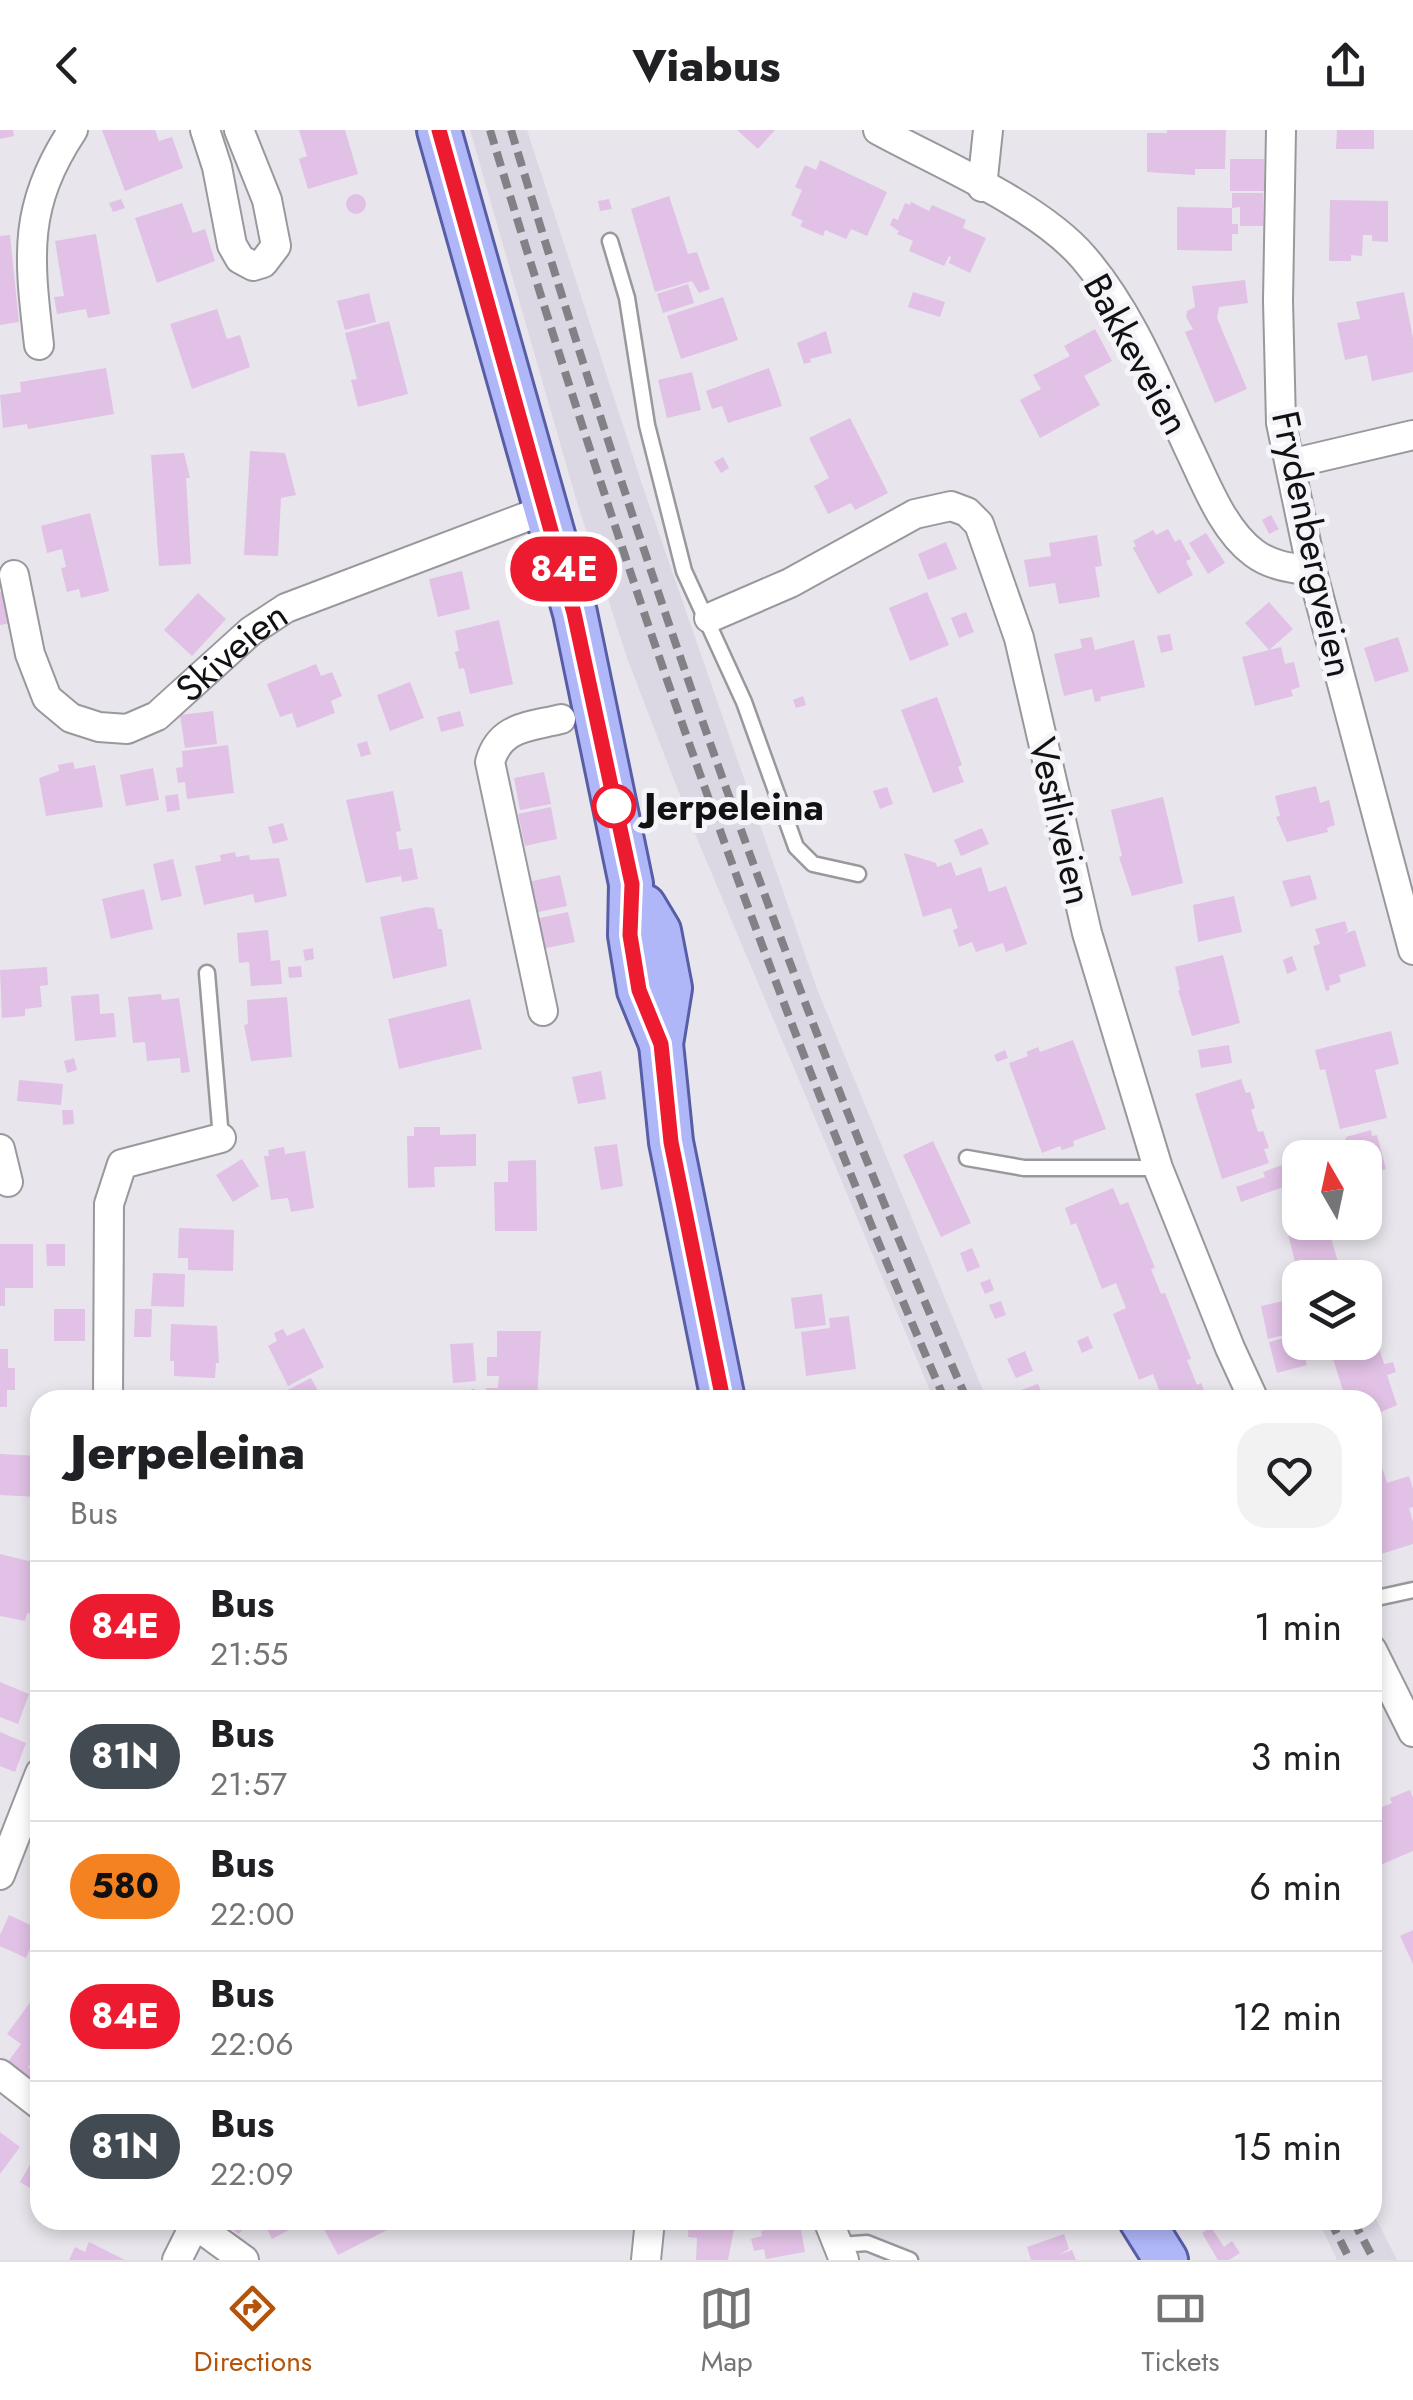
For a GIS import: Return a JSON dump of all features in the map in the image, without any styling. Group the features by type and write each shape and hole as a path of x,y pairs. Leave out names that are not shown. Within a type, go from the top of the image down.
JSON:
{"main road":[{"path":"439,130 574,613 632,884 659,931 670,988 661,1044 671,1142 721,1390"},
{"path":"1147,2230 1166,2260"}],"street":[{"path":"38,345 32,281 34,214 57,154 74,130"},
{"path":"205,130 217,167 232,245 240,259 253,266 263,263 276,246 267,200 239,130"},
{"name":"Bakkeveien","path":"878,130 1053,228 1082,255 1110,291 1133,332 1204,480 1233,530 1254,553 1273,563 1312,571"},
{"path":"982,186 988,130"},
{"name":"Frydenbergveien","path":"1281,130 1282,423 1312,571 1413,950"},
{"path":"1290,464 1413,435"},
{"name":"Vestliveien","path":"708,618 790,583 915,514 951,506 967,512 979,524 1019,638 1087,934 1158,1168 1249,1390"},
{"name":"Skiveien","path":"14,575 30,654 47,698 71,718 99,727 126,729 157,716 251,632 286,608 547,509"},
{"path":"543,1011 490,762 495,743 507,734 561,719"},
{"path":"108,1390 109,1204 122,1164 221,1138"},
{"path":"0,1149 8,1182"},
{"path":"1382,1670 1413,1732"},
{"path":"0,1874 30,1798"},
{"path":"0,2074 30,2097"},
{"path":"177,2260 189,2230"},
{"path":"203,2230 244,2260"},
{"path":"646,2260 649,2230"}],"lane":[{"path":"610,241 627,298 647,425 684,571 744,702 796,847 814,864 858,874"},
{"path":"208,973 221,1138"},
{"path":"968,1158 1024,1168 1158,1168"},
{"path":"1382,1597 1413,1590"},
{"path":"837,2242 867,2243 910,2260"}],"shaded area":[{"path":"470,130 527,130 645,493 817,989 983,1390 930,1390 693,829 627,658 577,502"},
{"path":"1323,2230 1382,2230 1397,2260 1337,2260"}],"building":[{"path":"0,130 13,130 14,136 0,139"},
{"path":"102,130 155,130 159,141 172,137 183,168 125,191"},
{"path":"299,130 345,130 358,174 308,189 299,159 307,156"},
{"path":"737,130 775,130 758,149"},
{"path":"1226,130 1225,169 1195,169 1195,175 1147,172 1147,133"},
{"path":"1337,130 1374,130 1374,149 1336,149"},
{"path":"1230,159 1264,159 1264,191 1230,191"},
{"path":"820,160 887,192 867,236 851,229 846,239 825,230 823,236 800,226 803,221 791,215 802,190 795,187 805,165 816,170"},
{"path":"1232,193 1263,193 1263,226 1240,226 1240,207 1232,208"},
{"path":"356,194 366,204 356,214 346,204"},
{"path":"669,196 688,254 697,252 710,289 699,293 692,281 655,292 631,209"},
{"path":"121,199 125,208 113,212 109,203"},
{"path":"609,199 612,209 600,211 598,201"},
{"path":"1330,200 1388,201 1388,242 1372,241 1372,235 1363,235 1362,256 1351,255 1351,261 1329,261"},
{"path":"182,203 193,233 205,229 215,261 157,283 135,218"},
{"path":"905,203 929,211 932,205 966,220 963,228 986,238 970,273 949,263 949,256 944,266 909,251 913,241 897,234 899,231 890,225 893,218 898,220"},
{"path":"1177,207 1232,208 1232,224 1238,224 1238,234 1232,234 1232,251 1177,250"},
{"path":"96,234 110,314 88,318 86,309 57,314 54,297 64,296 55,241"},
{"path":"10,235 19,322 0,325 0,236"},
{"path":"1245,280 1248,303 1219,307 1217,318 1247,389 1215,403 1185,332 1193,329 1186,317 1187,311 1195,307 1192,286"},
{"path":"688,284 694,303 663,313 657,294"},
{"path":"913,292 945,302 940,317 908,307"},
{"path":"1404,292 1413,338 1413,372 1372,381 1367,355 1345,360 1337,323 1360,319 1356,302"},
{"path":"369,293 376,322 345,330 337,301"},
{"path":"723,297 738,340 681,359 667,316"},
{"path":"217,309 227,339 240,335 250,367 192,389 170,324"},
{"path":"389,321 408,394 358,407 351,380 357,379 345,333"},
{"path":"1095,329 1112,361 1084,376 1100,405 1040,438 1020,400 1041,389 1033,375 1070,356 1064,346"},
{"path":"826,331 832,353 804,364 797,343"},
{"path":"106,368 114,414 28,429 27,424 3,428 0,395 21,392 20,382"},
{"path":"769,368 782,406 728,423 722,406 712,409 706,391"},
{"path":"692,372 701,410 667,418 658,380"},
{"path":"850,418 888,493 855,510 851,503 828,514 814,486 829,478 809,438"},
{"path":"250,451 285,453 296,495 281,498 278,556 244,555"},
{"path":"184,453 190,478 186,478 191,564 159,566 151,455"},
{"path":"723,457 729,468 721,473 714,462"},
{"path":"90,513 109,591 81,598 79,589 67,592 61,568 66,567 62,549 47,553 41,526"},
{"path":"1271,515 1279,529 1269,534 1262,520"},
{"path":"1168,529 1175,542 1180,539 1191,559 1186,561 1193,575 1158,594 1133,541 1153,530 1156,535"},
{"path":"1206,533 1225,563 1208,574 1189,543"},
{"path":"1097,535 1102,566 1095,567 1100,597 1059,604 1055,583 1029,587 1024,560 1051,556 1049,543"},
{"path":"946,542 957,569 928,580 918,554"},
{"path":"462,571 470,609 438,617 429,579"},
{"path":"9,590 16,622 0,625 0,592"},
{"path":"927,592 949,645 910,661 889,608"},
{"path":"198,593 226,619 192,656 164,630"},
{"path":"1269,602 1293,629 1269,650 1245,623"},
{"path":"966,612 974,632 959,638 951,618"},
{"path":"499,620 513,684 470,694 464,668 459,669 455,631"},
{"path":"1170,634 1173,650 1161,653 1157,636"},
{"path":"1092,637 1095,650 1134,640 1145,687 1100,697 1101,701 1095,702 1092,689 1064,696 1054,654 1082,648 1080,639"},
{"path":"1398,637 1409,671 1375,682 1364,648"},
{"path":"1281,647 1285,664 1294,662 1300,687 1291,690 1293,696 1255,706 1242,657"},
{"path":"316,664 321,676 332,672 342,696 331,701 335,713 297,728 292,713 280,717 267,684"},
{"path":"410,682 424,718 390,731 377,695"},
{"path":"803,696 806,705 796,708 793,700"},
{"path":"937,697 962,765 958,767 964,782 933,793 901,710"},
{"path":"213,711 217,744 185,748 180,715"},
{"path":"460,711 464,726 441,732 437,717"},
{"path":"367,741 371,754 361,757 357,744"},
{"path":"228,745 234,793 187,799 185,782 178,783 176,768 183,767 182,751"},
{"path":"73,762 75,769 95,765 103,807 46,816 39,778 59,771 58,765"},
{"path":"153,768 159,800 126,806 120,775"},
{"path":"544,772 551,804 520,810 514,778"},
{"path":"1316,786 1320,803 1329,800 1335,825 1327,828 1328,832 1287,842 1276,817 1280,816 1275,796"},
{"path":"887,787 893,804 880,809 873,791"},
{"path":"393,791 401,831 396,832 399,850 412,848 418,879 402,882 401,876 366,883 346,800"},
{"path":"178,794 180,810 167,812 165,796"},
{"path":"1163,797 1183,883 1132,896 1119,857 1122,856 1111,810"},
{"path":"551,807 557,839 525,846 518,814"},
{"path":"283,823 288,840 273,844 268,827"},
{"path":"982,828 989,844 961,856 954,840"},
{"path":"235,852 236,857 249,855 250,860 279,858 287,896 255,903 253,894 204,905 195,866 221,861 220,855"},
{"path":"904,853 936,863 937,867 951,862 956,876 981,867 989,892 1006,886 1027,944 1006,952 1003,943 976,952 972,942 959,947 951,908 923,917"},
{"path":"173,859 182,896 161,901 153,864"},
{"path":"560,875 567,906 534,913 528,882"},
{"path":"1310,875 1317,899 1291,907 1282,881"},
{"path":"144,889 153,929 111,939 102,899"},
{"path":"1234,896 1242,932 1198,942 1193,905"},
{"path":"434,908 438,929 442,929 447,966 393,979 380,917"},
{"path":"568,912 575,942 542,949 535,919"},
{"path":"1345,921 1348,931 1344,934 1355,930 1366,966 1339,975 1341,982 1326,991 1313,946 1320,944 1315,929"},
{"path":"268,930 271,961 280,960 282,984 251,986 249,962 239,963 237,933"},
{"path":"313,948 314,959 305,961 303,950"},
{"path":"1223,955 1240,1023 1192,1036 1175,967"},
{"path":"1292,956 1297,970 1287,974 1283,960"},
{"path":"301,966 302,977 289,978 288,967"},
{"path":"47,967 48,985 40,986 42,1007 25,1009 25,1016 2,1018 0,970"},
{"path":"99,994 100,1014 114,1013 116,1037 75,1041 71,996"},
{"path":"161,994 162,1000 179,998 190,1072 181,1073 180,1058 147,1061 145,1042 133,1043 128,997"},
{"path":"287,997 292,1057 251,1061 244,1025 248,1024 247,1000"},
{"path":"470,999 482,1049 399,1069 388,1019"},
{"path":"1391,1031 1399,1064 1375,1070 1387,1118 1340,1129 1325,1069 1320,1070 1315,1050"},
{"path":"1073,1040 1106,1129 1073,1141 1074,1146 1042,1153 1009,1063 1028,1056 1026,1052 1038,1047 1040,1052"},
{"path":"1229,1045 1232,1063 1201,1068 1198,1050"},
{"path":"1005,1050 1008,1058 997,1062 994,1055"},
{"path":"74,1058 77,1070 67,1073 64,1061"},
{"path":"601,1071 606,1099 578,1104 572,1077"},
{"path":"1241,1079 1246,1093 1250,1092 1258,1132 1263,1131 1269,1148 1264,1149 1269,1163 1222,1179 1195,1094"},
{"path":"19,1080 63,1084 61,1105 17,1101"},
{"path":"62,1110 73,1110 74,1124 63,1125"},
{"path":"414,1127 440,1127 440,1135 476,1134 476,1166 434,1167 435,1187 408,1188 407,1136 414,1136"},
{"path":"1371,1130 1378,1140 1345,1140"},
{"path":"933,1141 971,1223 941,1237 903,1155"},
{"path":"617,1144 623,1186 601,1190 594,1147"},
{"path":"284,1147 285,1154 305,1151 314,1208 291,1212 288,1198 271,1200 264,1156 269,1156 268,1150"},
{"path":"242,1159 259,1186 233,1202 216,1175"},
{"path":"536,1160 537,1231 495,1231 494,1182 508,1182 508,1161"},
{"path":"1282,1165 1282,1188 1241,1202 1236,1187 1265,1177 1263,1172"},
{"path":"1113,1188 1120,1205 1128,1202 1155,1268 1151,1269 1161,1294 1165,1293 1191,1359 1187,1360 1197,1385 1201,1383 1204,1390 1159,1390 1153,1374 1139,1380 1113,1314 1126,1308 1116,1283 1102,1289 1076,1223 1071,1225 1065,1208"},
{"path":"179,1228 234,1230 233,1271 188,1270 188,1258 178,1258"},
{"path":"1290,1240 1331,1240 1338,1260 1294,1260"},
{"path":"0,1244 33,1244 33,1288 5,1288 5,1306 0,1306"},
{"path":"46,1244 65,1244 65,1266 47,1266"},
{"path":"972,1248 980,1267 967,1272 960,1253"},
{"path":"153,1273 185,1274 184,1307 151,1306"},
{"path":"990,1279 994,1290 985,1294 980,1283"},
{"path":"822,1294 826,1325 795,1329 791,1298"},
{"path":"1001,1301 1006,1315 995,1319 989,1305"},
{"path":"1282,1301 1282,1336 1268,1339 1261,1306"},
{"path":"54,1309 85,1309 85,1341 54,1341"},
{"path":"135,1309 152,1309 151,1337 134,1337"},
{"path":"849,1316 856,1369 806,1376 801,1332 830,1328 829,1318"},
{"path":"171,1324 217,1326 219,1363 215,1378 174,1376 174,1361 170,1361"},
{"path":"304,1328 324,1367 288,1386 268,1346 277,1341 274,1333 283,1329 287,1336"},
{"path":"497,1331 541,1331 538,1390 486,1390 498,1388 499,1376 487,1376 487,1357 497,1357"},
{"path":"1088,1336 1093,1348 1082,1353 1077,1341"},
{"path":"1282,1339 1282,1360 1306,1360 1307,1365 1277,1373 1269,1342"},
{"path":"473,1343 476,1381 453,1383 450,1344"},
{"path":"0,1349 8,1349 8,1368 15,1368 15,1390 7,1390 7,1407 0,1407"},
{"path":"1025,1351 1033,1371 1016,1378 1007,1359"},
{"path":"1382,1358 1384,1364 1393,1362 1396,1372 1387,1375 1397,1405 1382,1412 1382,1390 1343,1390 1333,1360"},
{"path":"311,1378 318,1390 288,1390"},
{"path":"0,1454 30,1456 30,1497 0,1495"},
{"path":"1382,1467 1387,1483 1409,1476 1413,1489 1413,1507 1409,1508 1413,1544 1382,1554"},
{"path":"0,1554 30,1561 30,1614 25,1621 0,1616"},
{"path":"0,1682 29,1694 18,1724 0,1717"},
{"path":"0,1732 26,1743 15,1772 0,1766"},
{"path":"1410,1790 1413,1851 1382,1864 1382,1807 1392,1803 1390,1798"},
{"path":"9,1915 30,1925 26,1958 0,1946 0,1935"},
{"path":"1413,1930 1413,1964 1400,1936"},
{"path":"30,2003 30,2085 5,2066 21,2044 7,2034"},
{"path":"0,2132 20,2147 0,2174"},
{"path":"30,2164 30,2188 20,2182"},
{"path":"268,2230 289,2230 272,2239"},
{"path":"324,2230 387,2230 338,2255"},
{"path":"688,2230 734,2230 728,2260 696,2260 697,2238 688,2237"},
{"path":"801,2230 805,2252 766,2259 764,2249 754,2251 751,2239 762,2236 761,2231"},
{"path":"1213,2230 1224,2247 1232,2241 1240,2253 1229,2260 1218,2260 1202,2233"},
{"path":"1064,2234 1069,2249 1058,2255 1072,2250 1076,2260 1031,2260 1027,2247"},
{"path":"89,2242 125,2260 69,2260 75,2247 85,2252"}],"railway":[{"path":"490,130 591,452 699,772 817,1088 941,1390"},
{"path":"511,130 612,452 720,772 838,1088 963,1390"},
{"path":"1335,2230 1350,2260"},
{"path":"1358,2230 1374,2260"}],"bus line":[{"name":"84E","path":"439,130 574,613 632,884 630,935 639,990 661,1044 671,1142 721,1390"}],"place":[{"name":"Jerpeleina","path":"614,806"}]}
